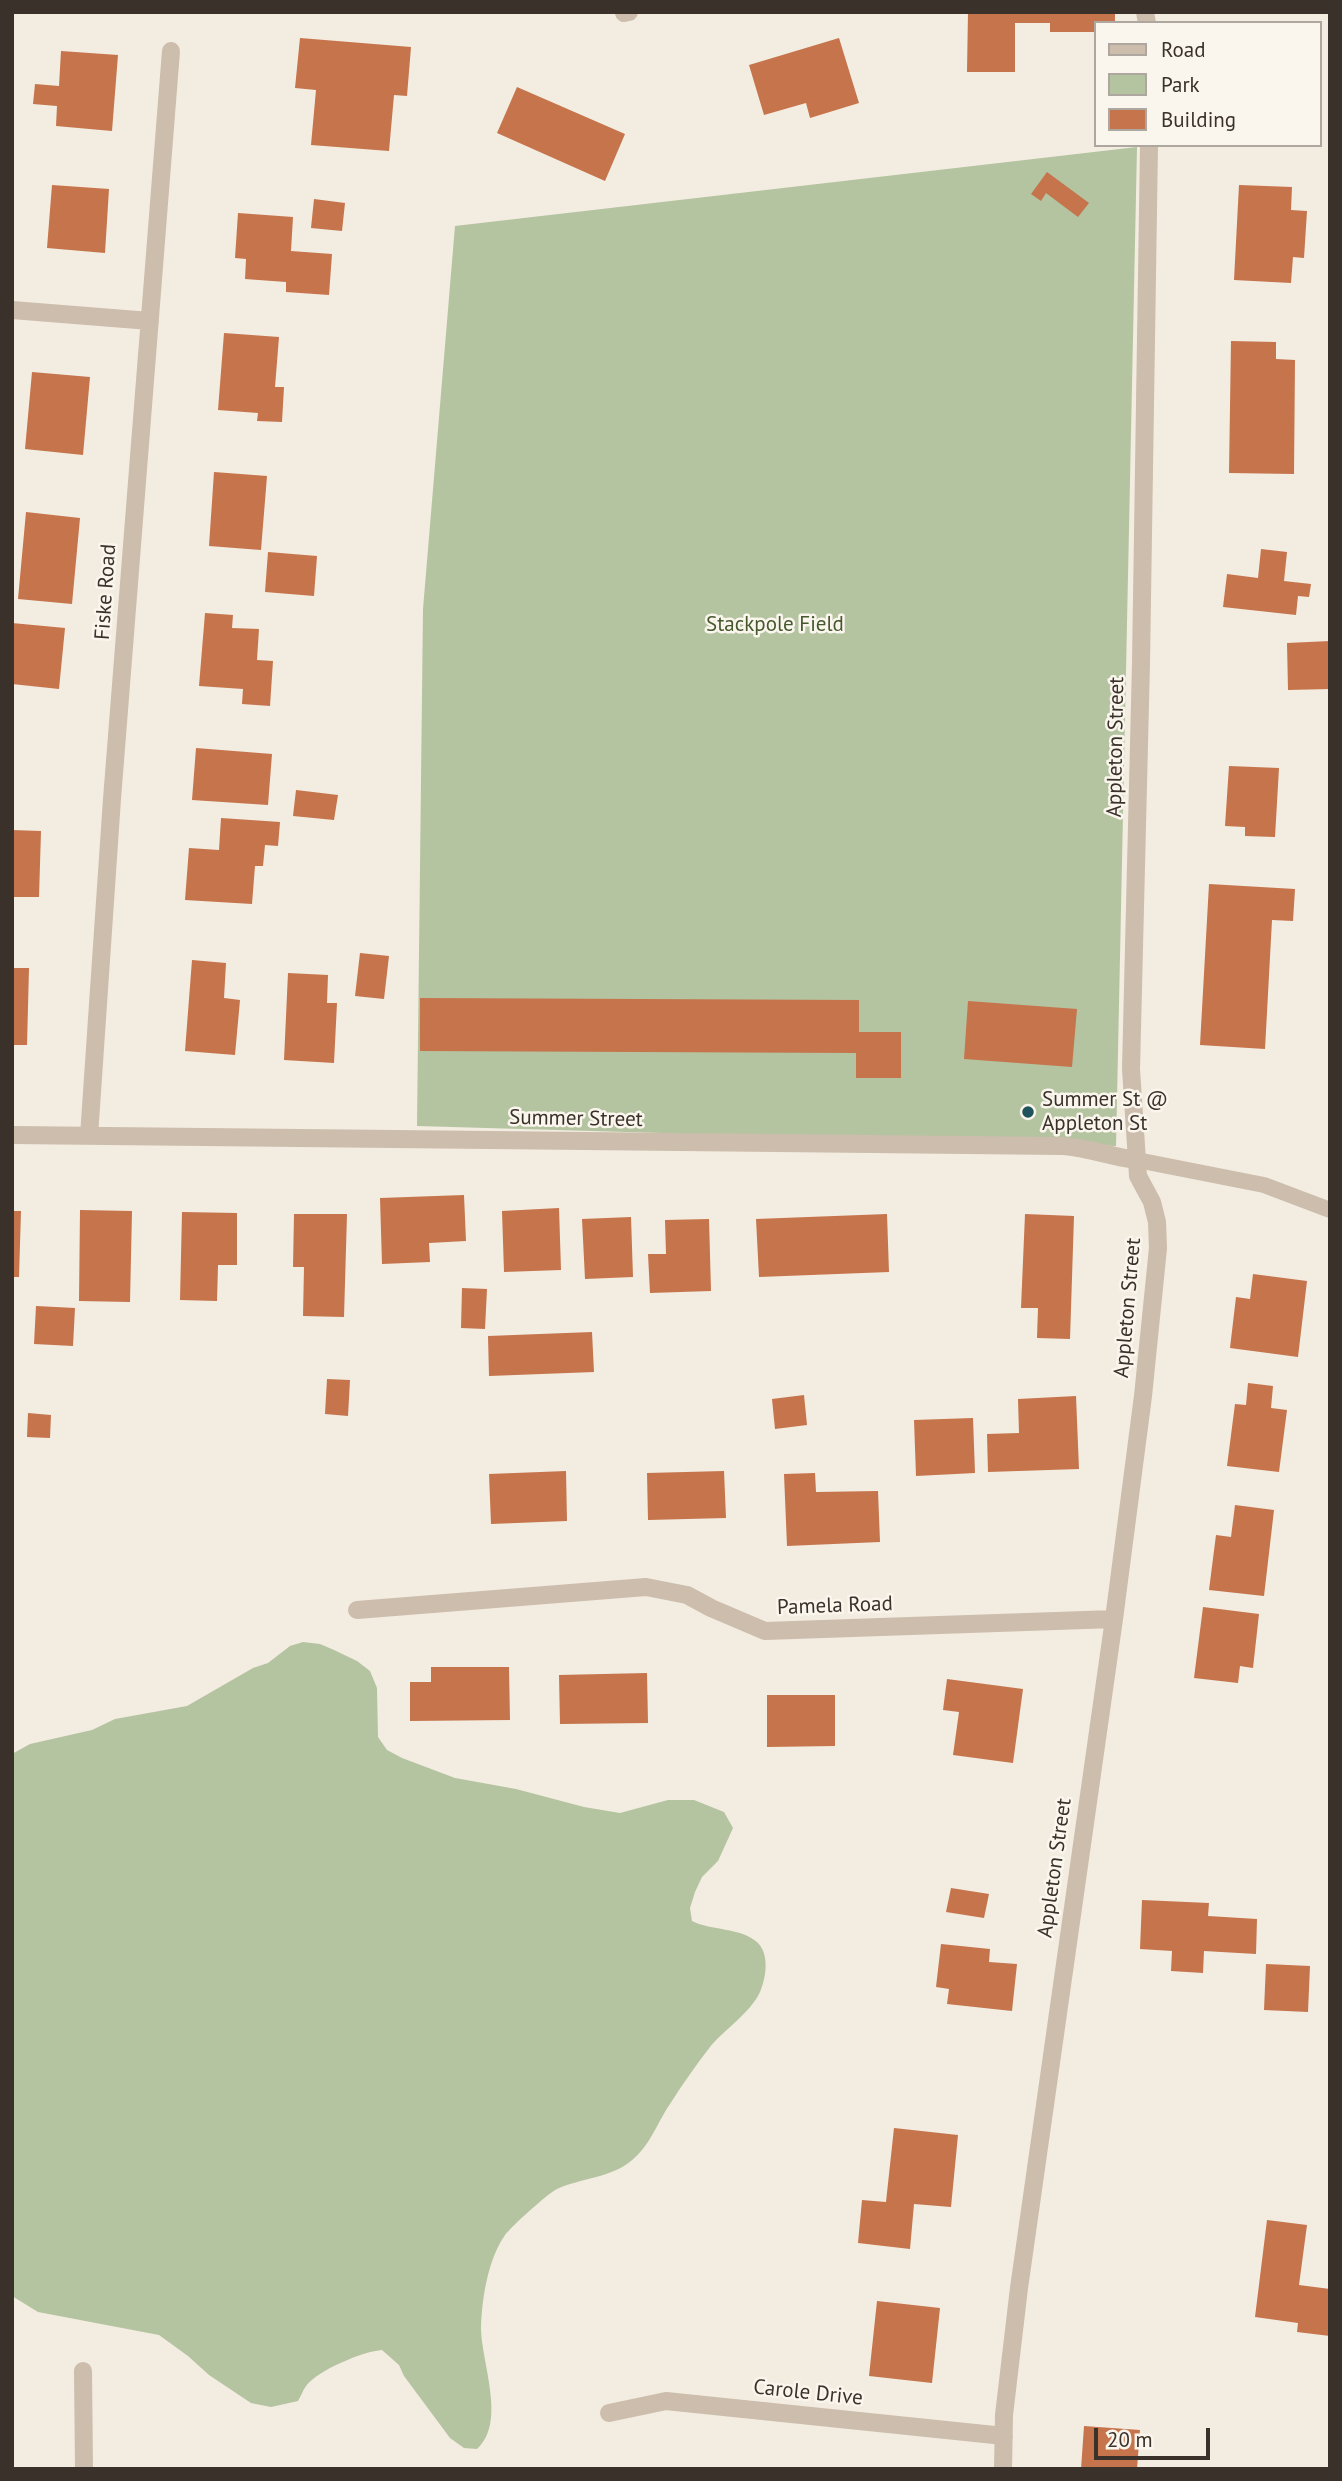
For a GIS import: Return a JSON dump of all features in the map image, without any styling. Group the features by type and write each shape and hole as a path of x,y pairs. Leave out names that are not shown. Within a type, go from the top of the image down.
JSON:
{"street":[{"name":"Fiske Road","path":"89,1136 112,799 170,51"},
{"name":"Appleton Street","path":"1003,2469 1004,2416 1027,2222 1114,1619 1143,1396 1158,1248 1157,1222 1152,1202 1138,1176 1131,1069 1149,147"},
{"path":"12,310 150,321"},
{"name":"Summer Street","path":"12,1135 1063,1146 1086,1148 1116,1158 1137,1160"},
{"name":"Pamela Road","path":"357,1610 646,1587 687,1595 710,1608 765,1631 1114,1619"},
{"path":"83,2371 84,2469"},
{"name":"Carole Drive","path":"609,2413 666,2401 1004,2437"}],"lane":[{"path":"1137,1160 1264,1185 1330,1210"}],"green space":[{"name":"Stackpole Field","path":"1137,147 1116,1146 417,1126 423,609 455,226"},
{"path":"303,1642 320,1644 334,1650 370,1671 377,1688 378,1737 387,1750 402,1758 455,1778 516,1789 584,1807 620,1813 668,1800 694,1800 724,1812 733,1828 718,1861 702,1877 695,1892 690,1908 692,1921 750,1937 764,1953 764,1980 756,1999 705,2054 638,2155 614,2171 566,2185 552,2192 505,2235 499,2245 487,2279 481,2327 490,2391 490,2424 486,2437 477,2449 464,2448 450,2438 404,2376 399,2365 382,2350 353,2358 331,2368 312,2380 298,2401 271,2407 251,2403 209,2375 159,2335 38,2312 12,2296 12,1754 30,1744 92,1730 115,1719 187,1706 253,1668 268,1663 290,1646"}],"building":[{"path":"968,12 1115,12 1115,21 1094,21 1094,32 1050,32 1050,23 1015,23 1015,72 967,72"},
{"path":"300,38 411,47 407,96 394,95 389,151 311,145 316,90 295,88"},
{"path":"839,38 859,103 810,118 806,103 764,115 749,65"},
{"path":"61,51 118,55 112,131 56,126 57,106 33,104 35,84 59,86"},
{"path":"517,87 625,134 605,181 497,133"},
{"path":"1047,172 1089,203 1078,217 1046,193 1041,201 1031,194"},
{"path":"52,185 109,189 105,253 47,248"},
{"path":"1239,185 1292,187 1291,210 1307,211 1304,258 1293,257 1291,283 1234,280"},
{"path":"314,199 345,203 342,231 311,228"},
{"path":"238,213 293,217 291,251 332,254 329,295 286,292 286,282 245,279 246,259 235,258"},
{"path":"224,333 279,337 275,387 284,387 282,422 257,421 258,413 218,410"},
{"path":"1231,341 1276,342 1276,359 1295,360 1294,474 1229,473"},
{"path":"32,372 90,377 83,455 25,449"},
{"path":"214,472 267,476 261,550 209,546"},
{"path":"26,512 80,518 72,604 18,599"},
{"path":"1261,549 1287,552 1284,581 1311,584 1309,597 1298,596 1296,615 1223,607 1227,574 1258,578"},
{"path":"268,552 317,556 314,596 265,592"},
{"path":"205,613 233,615 232,628 259,629 257,660 273,661 270,706 242,704 243,689 199,686"},
{"path":"12,623 65,628 59,689 12,684"},
{"path":"1330,641 1330,689 1288,690 1287,643"},
{"path":"196,748 272,754 268,805 192,800"},
{"path":"1229,766 1279,768 1275,837 1245,836 1245,827 1225,826"},
{"path":"296,790 338,795 334,820 293,816"},
{"path":"221,818 280,822 278,846 265,845 263,866 255,866 252,904 185,900 189,848 219,850"},
{"path":"12,830 41,831 39,897 12,897"},
{"path":"1209,884 1295,889 1293,921 1272,920 1265,1049 1200,1045"},
{"path":"360,953 389,956 384,999 355,996"},
{"path":"192,960 226,963 224,998 240,1000 235,1055 185,1051"},
{"path":"12,968 29,968 27,1045 12,1045"},
{"path":"288,973 328,975 327,1003 337,1003 334,1063 284,1060"},
{"path":"420,998 859,1000 859,1032 901,1032 901,1078 856,1078 856,1053 420,1051"},
{"path":"968,1001 1077,1009 1072,1067 964,1059"},
{"path":"464,1195 466,1241 429,1243 430,1262 382,1264 380,1198"},
{"path":"559,1208 561,1270 504,1272 502,1211"},
{"path":"80,1210 132,1211 130,1302 79,1301"},
{"path":"12,1211 21,1211 19,1277 12,1277"},
{"path":"182,1212 237,1213 237,1265 218,1265 217,1301 180,1300"},
{"path":"294,1214 347,1214 344,1317 303,1316 304,1267 293,1267"},
{"path":"887,1214 889,1272 759,1277 756,1219"},
{"path":"1025,1214 1074,1216 1070,1339 1037,1338 1038,1308 1021,1308"},
{"path":"631,1217 633,1277 585,1279 582,1219"},
{"path":"709,1219 711,1291 650,1293 648,1254 666,1254 665,1220"},
{"path":"1253,1274 1307,1281 1298,1357 1230,1348 1236,1297 1250,1299"},
{"path":"462,1288 487,1289 485,1329 461,1328"},
{"path":"36,1306 75,1308 73,1346 34,1344"},
{"path":"592,1332 594,1372 489,1376 488,1336"},
{"path":"327,1379 350,1380 348,1416 325,1414"},
{"path":"1248,1383 1273,1386 1271,1408 1287,1410 1279,1472 1227,1466 1235,1404 1246,1405"},
{"path":"804,1395 807,1425 775,1429 772,1399"},
{"path":"1076,1396 1079,1469 988,1472 987,1434 1019,1433 1018,1399"},
{"path":"28,1413 51,1415 50,1438 27,1437"},
{"path":"973,1418 975,1473 916,1476 914,1420"},
{"path":"566,1471 567,1521 491,1524 489,1474"},
{"path":"724,1471 726,1518 648,1520 647,1473"},
{"path":"815,1473 816,1492 878,1491 880,1542 787,1546 784,1474"},
{"path":"1235,1505 1274,1510 1264,1596 1209,1590 1216,1535 1231,1537"},
{"path":"1203,1607 1259,1614 1253,1668 1240,1666 1238,1683 1194,1678"},
{"path":"431,1667 509,1667 510,1720 410,1721 410,1682 431,1682"},
{"path":"647,1673 648,1723 560,1724 559,1675"},
{"path":"947,1679 1023,1689 1013,1763 953,1755 959,1712 943,1710"},
{"path":"767,1695 835,1695 835,1746 767,1747"},
{"path":"951,1888 989,1894 984,1918 946,1912"},
{"path":"1142,1900 1209,1903 1208,1916 1257,1919 1256,1954 1204,1951 1203,1973 1171,1971 1172,1951 1140,1949"},
{"path":"941,1944 990,1949 989,1962 1017,1964 1012,2011 947,2004 949,1989 936,1987"},
{"path":"1266,1964 1310,1966 1308,2012 1264,2010"},
{"path":"894,2128 958,2135 951,2207 914,2204 910,2249 858,2243 862,2200 886,2202"},
{"path":"1267,2220 1307,2225 1299,2285 1330,2289 1330,2336 1297,2332 1298,2323 1255,2317"},
{"path":"877,2301 940,2308 932,2383 869,2376"},
{"path":"1084,2426 1140,2430 1137,2469 1081,2469"}],"place":[{"name":"Summer St @ Appleton St","path":"1028,1112"}]}
